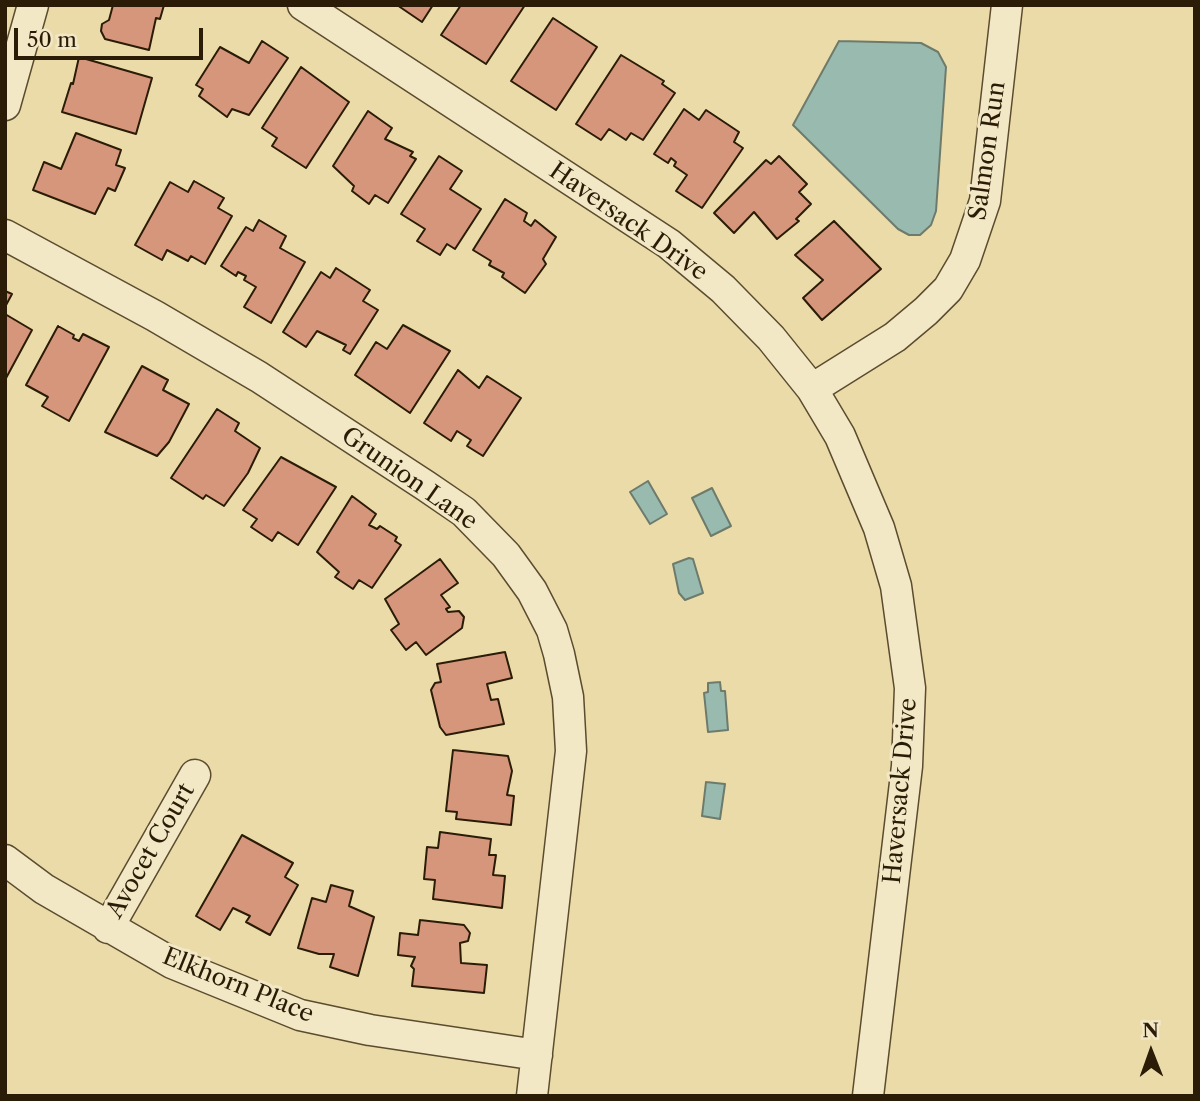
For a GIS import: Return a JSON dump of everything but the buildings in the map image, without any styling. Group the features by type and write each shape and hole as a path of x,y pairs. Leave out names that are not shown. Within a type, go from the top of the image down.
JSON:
{"street":[{"path":"5,105 33,5"},
{"name":"Haversack Drive","path":"303,5 669,244 723,289 771,338 812,389 840,436 879,528 902,620 910,688 907,766 868,1096"},
{"name":"Salmon Run","path":"812,389 895,337 926,311 948,289 965,260 985,201 1007,5"},
{"name":"Grunion Lane","path":"5,234 155,316 259,377 436,492 464,512 498,547 531,591 552,630 559,654 568,697 571,751 532,1096"},
{"name":"Avocet Court","path":"108,928 195,775"},
{"name":"Elkhorn Place","path":"5,860 44,889 172,963 300,1015 370,1030 537,1055"}],"water":[{"path":"839,41 921,43 938,52 946,67 936,211 931,225 920,235 909,235 898,229 793,125"},
{"path":"648,481 667,514 650,524 630,492"},
{"path":"712,488 731,526 711,536 692,498"},
{"path":"693,559 703,593 685,600 679,593 673,564"},
{"path":"720,682 721,691 725,691 728,730 708,732 704,693 708,692 708,683"},
{"path":"706,782 725,784 720,819 702,816"}]}
